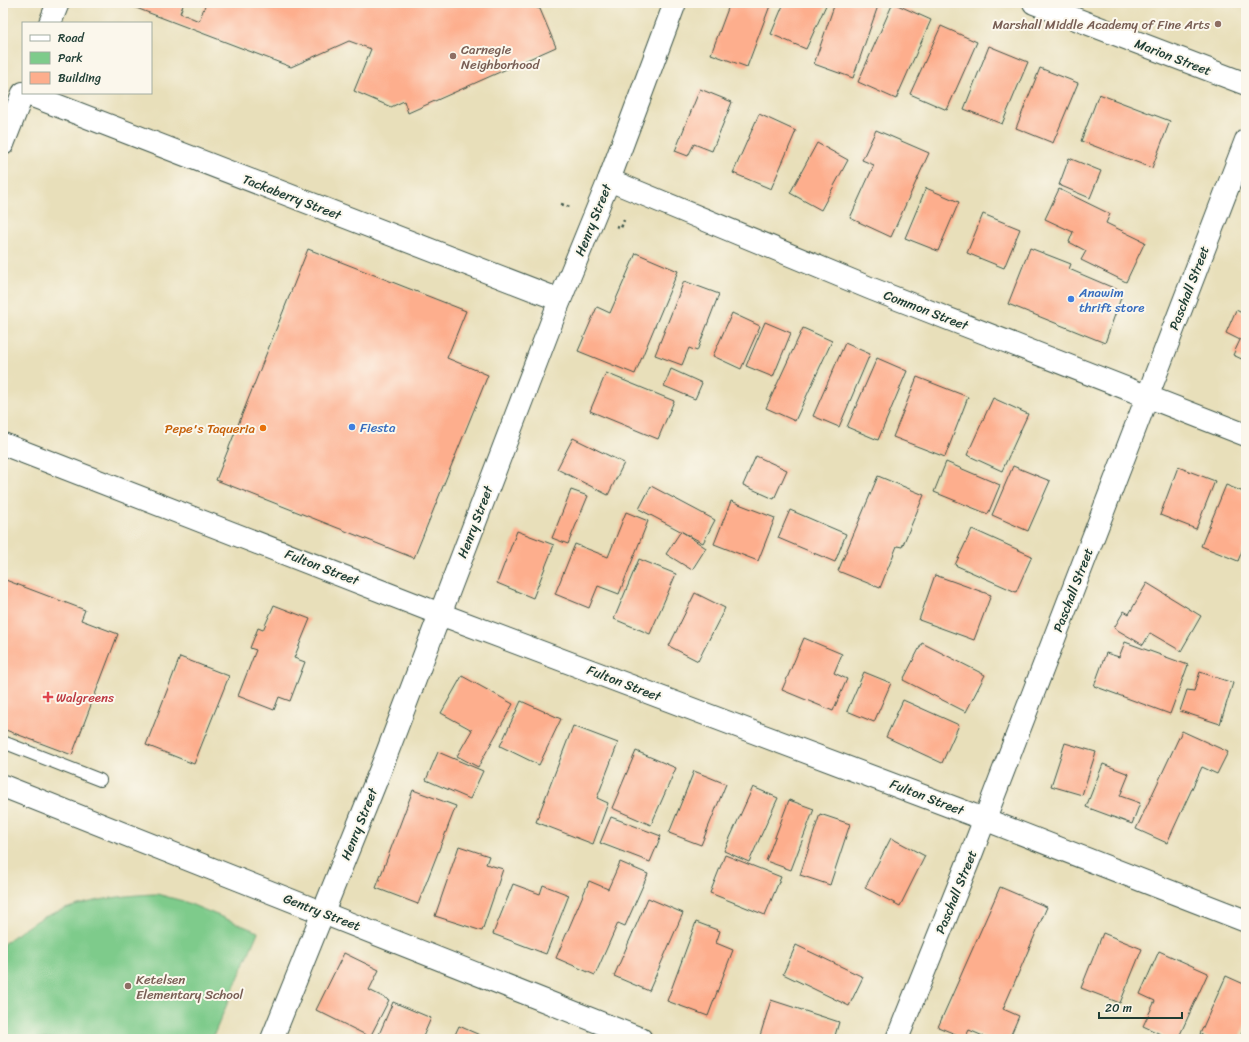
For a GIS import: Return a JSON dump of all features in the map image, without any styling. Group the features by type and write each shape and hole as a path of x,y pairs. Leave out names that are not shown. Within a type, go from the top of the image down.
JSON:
{"street":[{"path":"50,22 58,3"},
{"name":"Henry Street","path":"272,1039 440,614 560,300 609,180 675,3"},
{"name":"Marion Street","path":"1034,3 1246,84"},
{"path":"3,144 24,94"},
{"name":"Tackaberry Street","path":"27,94 560,300"},
{"name":"Paschall Street","path":"897,1039 984,819 1246,140"},
{"name":"Common Street","path":"609,180 872,289 1246,435"},
{"name":"Fulton Street","path":"3,444 440,614 984,819 1246,921"},
{"name":"Gentry Street","path":"3,786 641,1039"}],"lane":[{"path":"3,742 100,780"}],"path":[{"path":"621,228 624,220"}],"green space":[{"name":"Ketelsen Elementary School","path":"157,894 183,901 258,932 212,1039 3,1039 3,944 27,927 55,912 98,900"}],"building":[{"name":"Carnegie Neighborhood","path":"132,3 184,3 180,13 199,21 206,3 523,3 540,9 556,47 408,113 404,101 391,107 354,91 371,49 349,41 291,67 131,6"},
{"path":"730,3 771,3 747,67 711,54"},
{"path":"784,3 827,3 806,49 771,34"},
{"path":"835,3 879,3 853,78 814,64"},
{"path":"893,3 931,20 896,99 858,82"},
{"path":"941,26 977,42 947,110 910,94"},
{"path":"989,46 1028,62 1002,124 964,109"},
{"path":"1040,68 1078,83 1053,143 1016,128"},
{"path":"700,89 732,102 712,151 694,144 688,156 675,151"},
{"path":"1099,94 1170,121 1152,168 1081,141"},
{"path":"759,114 796,131 771,189 733,173"},
{"path":"876,130 929,153 891,237 850,218 874,165 862,160"},
{"path":"817,143 848,160 821,210 790,193"},
{"path":"1069,158 1101,171 1090,198 1059,185"},
{"path":"926,188 959,202 938,251 905,238"},
{"path":"1059,189 1110,214 1106,223 1145,242 1126,282 1081,260 1086,251 1069,242 1073,232 1045,219"},
{"path":"983,214 1020,229 1004,268 967,253"},
{"path":"1030,248 1071,264 1069,269 1123,292 1105,343 1008,304"},
{"name":"Fiesta","path":"308,249 466,311 447,358 488,375 414,558 216,480"},
{"path":"636,253 678,271 635,374 578,351 597,307 610,313"},
{"path":"684,281 719,294 697,351 689,348 682,365 655,355"},
{"path":"1236,310 1246,315 1246,361 1233,355 1240,340 1226,333"},
{"path":"732,313 760,326 741,369 713,356"},
{"path":"765,322 791,333 773,377 746,366"},
{"path":"803,328 832,341 795,421 766,408"},
{"path":"845,343 870,354 839,427 813,416"},
{"path":"877,358 907,371 878,440 847,427"},
{"path":"671,369 702,383 695,399 664,386"},
{"path":"606,373 674,401 658,439 590,411"},
{"path":"917,377 968,397 945,457 893,437"},
{"path":"993,398 1028,414 1002,471 967,455"},
{"path":"573,438 624,463 608,495 557,469"},
{"path":"756,456 787,470 774,499 743,485"},
{"path":"946,462 1000,485 988,514 934,492"},
{"path":"1013,466 1050,481 1028,531 992,515"},
{"path":"1178,467 1215,481 1196,529 1160,515"},
{"path":"878,476 924,495 902,547 897,546 880,588 838,571"},
{"path":"1226,485 1246,493 1246,541 1238,561 1201,546"},
{"path":"651,486 715,520 703,543 639,509"},
{"path":"571,490 588,496 568,544 552,538"},
{"path":"731,501 775,518 758,561 714,544"},
{"path":"790,510 846,534 835,562 778,538"},
{"path":"626,512 648,521 619,594 598,586 589,608 555,594 575,544 608,557"},
{"path":"972,529 1032,556 1016,592 955,565"},
{"path":"517,531 554,545 533,598 497,583"},
{"path":"681,531 706,548 692,570 666,554"},
{"path":"639,559 676,574 650,634 614,619"},
{"path":"935,575 991,595 974,640 919,620"},
{"name":"Walgreens","path":"3,579 85,610 81,620 118,634 72,755 3,729"},
{"path":"1147,583 1201,616 1181,651 1150,633 1143,645 1114,628 1124,611 1129,614"},
{"path":"695,593 725,608 698,661 669,646"},
{"path":"274,605 310,619 294,658 305,662 290,701 279,697 274,710 238,696 256,650 250,648 258,628 263,630"},
{"path":"804,638 842,654 834,673 847,679 833,711 782,690"},
{"path":"1125,642 1188,665 1170,714 1094,686 1106,653 1119,657"},
{"path":"922,643 985,675 966,712 903,680"},
{"path":"180,657 229,676 194,764 146,745"},
{"path":"864,672 891,683 874,722 847,711"},
{"path":"1200,672 1233,683 1220,724 1180,711 1187,690 1194,691"},
{"path":"462,676 513,704 478,767 457,756 472,730 441,713"},
{"path":"903,700 959,725 942,763 886,737"},
{"path":"521,701 561,719 539,765 500,746"},
{"path":"573,726 618,743 597,798 608,803 593,844 536,822"},
{"path":"1182,731 1228,752 1217,774 1202,767 1167,843 1136,829"},
{"path":"1065,743 1096,752 1082,795 1051,786"},
{"path":"636,751 676,768 651,825 612,808"},
{"path":"438,752 483,771 470,799 426,780"},
{"path":"1103,764 1129,774 1120,796 1140,803 1132,824 1086,807"},
{"path":"694,771 726,784 701,845 669,833"},
{"path":"753,787 778,798 749,862 724,851"},
{"path":"413,790 456,806 418,904 376,888"},
{"path":"789,800 814,809 791,870 766,861"},
{"path":"820,814 850,824 830,885 800,875"},
{"path":"611,817 661,836 650,862 600,843"},
{"path":"891,838 925,856 900,906 865,888"},
{"path":"459,846 489,856 486,864 503,869 482,931 435,916"},
{"path":"725,855 781,877 765,915 710,893"},
{"path":"620,862 648,874 625,926 618,923 595,975 556,958 589,881 608,889"},
{"path":"513,884 540,894 543,885 569,895 546,954 493,934"},
{"path":"1000,887 1047,907 1003,1009 1019,1016 1009,1039 990,1039 969,1030 965,1038 938,1027"},
{"path":"648,898 683,913 649,991 614,976"},
{"path":"696,922 720,931 716,943 733,950 708,1016 667,1001"},
{"path":"1103,933 1142,949 1120,1003 1081,988"},
{"path":"796,945 863,977 849,1006 783,974"},
{"path":"1159,951 1208,973 1178,1039 1171,1039 1143,1026 1155,1001 1140,994"},
{"path":"344,953 379,970 369,990 389,1000 370,1037 316,1010"},
{"path":"1226,976 1246,985 1246,1022 1239,1039 1211,1039 1200,1034"},
{"path":"771,1000 839,1022 834,1039 759,1039"},
{"path":"393,1002 431,1018 422,1039 377,1039"},
{"path":"459,1026 489,1039 453,1039"}],"place":[{"name":"Marshall Middle Academy of Fine Arts","path":"1218,24"},
{"name":"Carnegie Neighborhood","path":"453,56"},
{"name":"Anawim thrift store","path":"1071,299"},
{"name":"Fiesta","path":"352,427"},
{"name":"Pepe's Taqueria","path":"263,428"},
{"name":"Walgreens","path":"48,697"},
{"name":"Ketelsen Elementary School","path":"128,986"}]}
